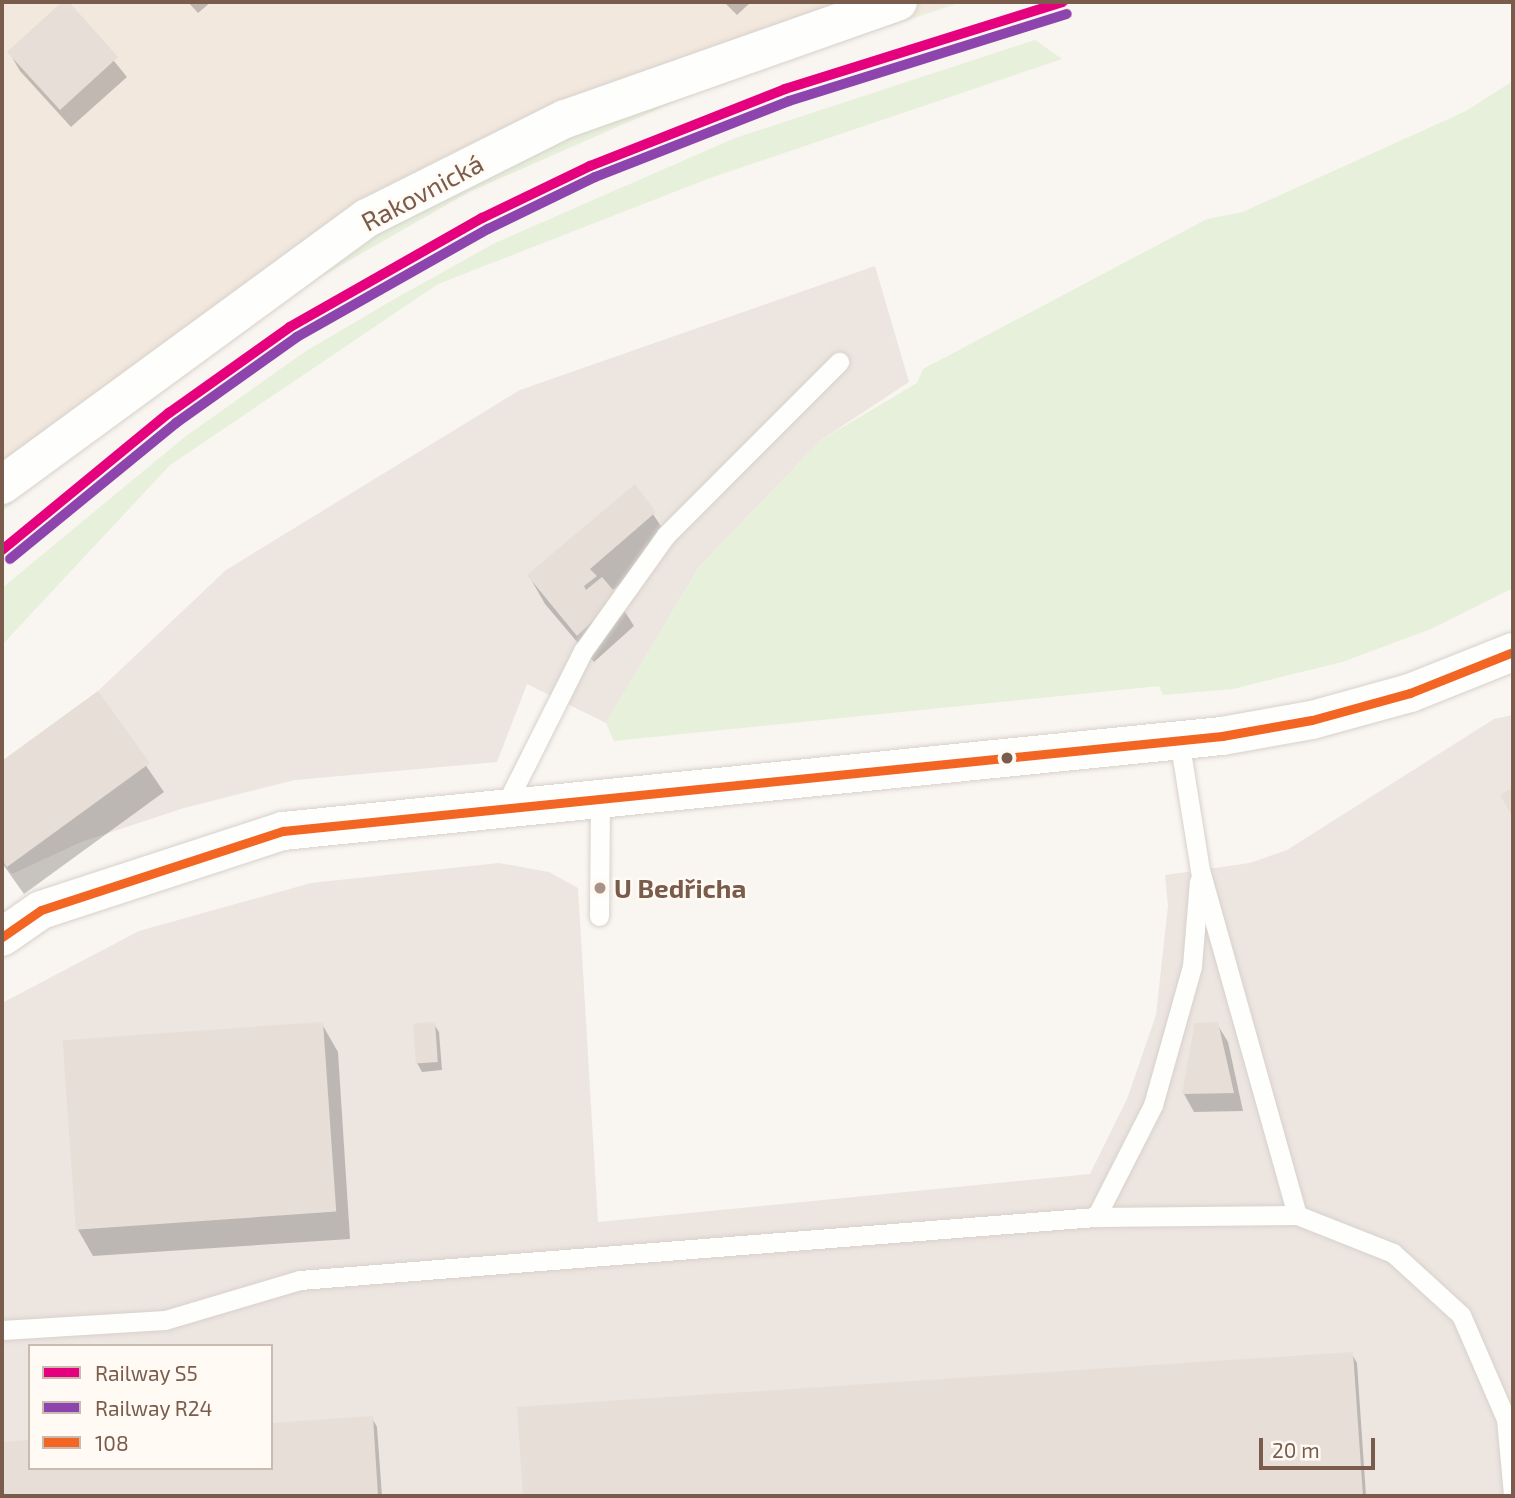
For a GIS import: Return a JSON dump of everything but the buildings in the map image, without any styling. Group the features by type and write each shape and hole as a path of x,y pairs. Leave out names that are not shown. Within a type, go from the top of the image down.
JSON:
{"street":[{"name":"Rakovnická","path":"2,485 367,218 565,118 898,2"},
{"path":"2,937 40,910 283,831 600,796 1179,739 1311,720 1410,693 1513,652"}],"lane":[{"path":"505,806 583,651 666,535 839,362"},
{"path":"1179,739 1200,870 1297,1215"},
{"path":"599,916 600,796"},
{"path":"1096,1217 1153,1105 1192,966 1200,870"},
{"path":"2,1330 164,1320 300,1280 1096,1217 1297,1215 1393,1254 1461,1315 1506,1419 1513,1495"}],"shaded area":[{"path":"2,2 956,2 683,91 376,229 2,499"},
{"path":"875,266 909,382 821,440 699,567 606,723 527,684 497,762 295,780 184,808 81,842 12,874 2,860 2,761 98,691 226,570 520,390"},
{"path":"1513,715 1513,1496 2,1496 2,1003 139,931 311,883 499,863 549,872 578,888 598,1222 1090,1174 1127,1099 1156,1015 1168,906 1165,875 1250,863 1287,850 1494,719"}],"green space":[{"path":"962,2 715,84 469,192 275,303 39,479 2,512 2,499 376,229 565,136 683,91"},
{"path":"1035,40 1062,59 710,178 438,284 170,465 2,645 2,588 186,436 306,351 398,297 495,243 735,138"},
{"path":"1513,81 1513,588 1431,629 1342,662 1233,689 1163,695 1159,686 614,741 606,723 699,567 821,440 917,383 923,369 1207,219 1243,212 1466,111"}],"rail line":[{"name":"S5","path":"2,550 169,413 290,327 482,218 590,166 785,89 1063,2"},
{"name":"R24","path":"10,559 176,423 297,337 488,229 595,177 789,101 1067,14"}],"transit line":[{"name":"108","path":"2,937 41,910 283,831 1222,736 1312,720 1410,693 1513,652"}],"place":[{"name":"U Bedřicha","path":"600,888"}]}
